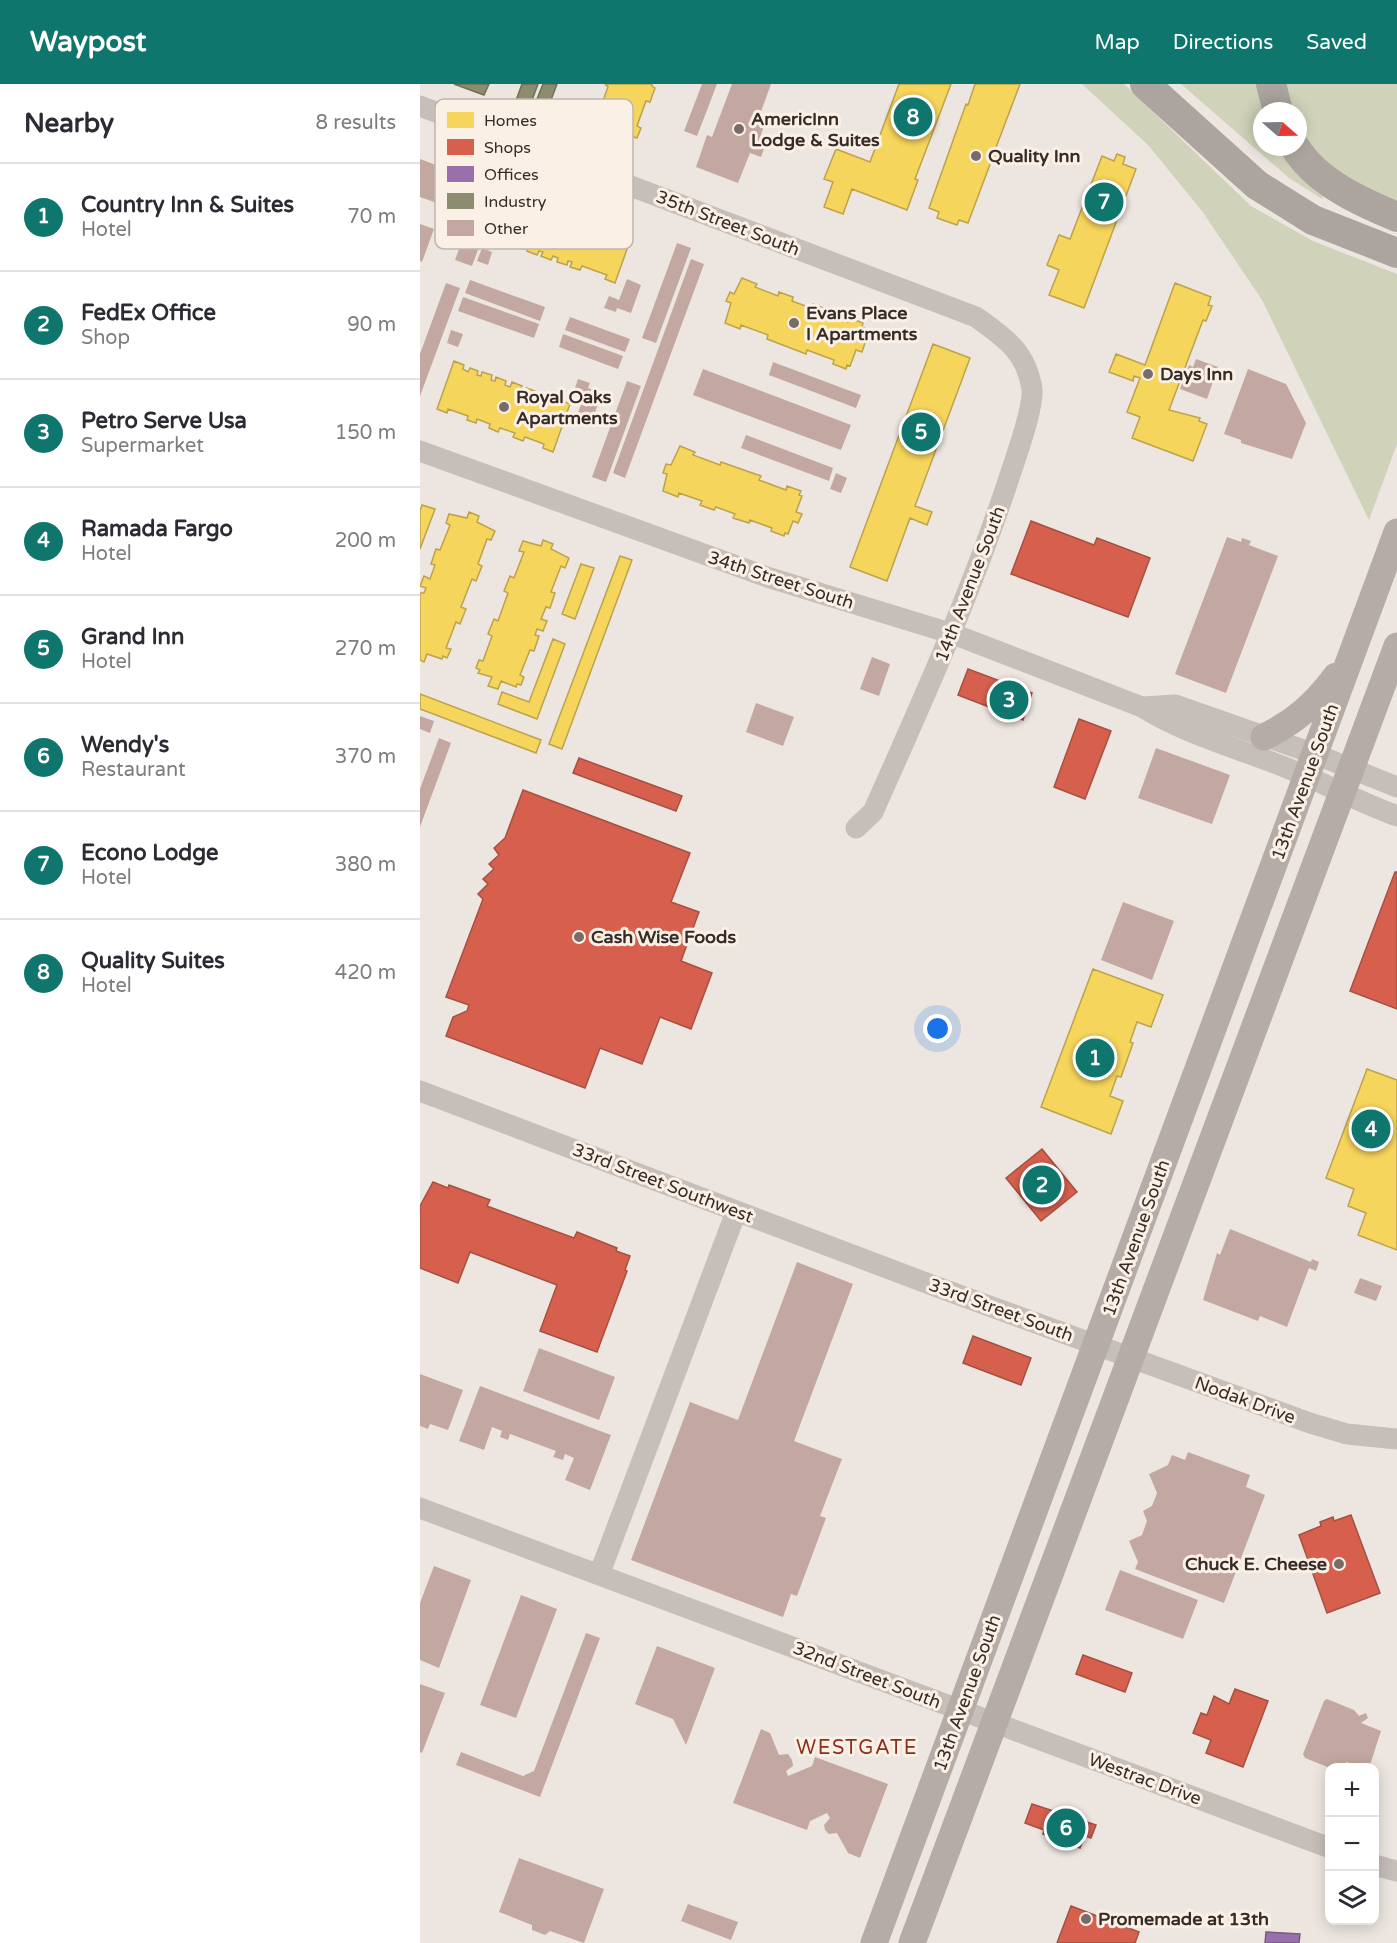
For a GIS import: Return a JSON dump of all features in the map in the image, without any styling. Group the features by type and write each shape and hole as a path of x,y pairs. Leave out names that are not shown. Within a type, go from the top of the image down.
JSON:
{"highway":[{"path":"1145,84 1257,185 1312,220 1394,253"},
{"path":"1271,84 1276,102"},
{"path":"1300,156 1322,176 1348,194 1397,218"}],"main road":[{"name":"13th Avenue South","path":"874,1943 1397,532"},
{"name":"13th Avenue South","path":"912,1943 1203,1159 1397,646"},
{"path":"1264,737 1296,720 1314,704 1352,653"},
{"path":"1203,1159 1190,1150 1188,1131 1204,1088 1218,1014"}],"street":[{"name":"35th Street South","path":"420,106 435,112"},
{"name":"35th Street South","path":"633,187 976,317 1000,333"},
{"name":"14th Avenue South","path":"856,828 873,812 953,634 1022,438 1032,391 1021,352 1000,333"},
{"name":"34th Street South","path":"420,450 767,578 953,634 1142,707 1169,724 1311,765"},
{"name":"34th Street South","path":"1142,707 1175,705 1264,737 1311,765"},
{"path":"1311,765 1351,768 1397,787"},
{"path":"1311,765 1341,794 1397,816"},
{"name":"33rd Street Southwest","path":"420,1090 906,1276"},
{"path":"420,1508 599,1575 736,1212"},
{"name":"33rd Street South","path":"906,1276 1096,1346"},
{"name":"Nodak Drive","path":"1096,1346 1322,1427 1347,1434 1397,1439"},
{"name":"32nd Street South","path":"599,1575 960,1710"},
{"name":"Westrac Drive","path":"960,1710 1325,1847"},
{"path":"1379,1866 1397,1871"}],"green space":[{"path":"1082,84 1124,84 1251,206 1313,241 1397,274 1397,444 1369,520 1262,300 1202,211 1148,145"},
{"path":"1181,84 1260,84 1263,102 1253,102 1253,147"},
{"path":"1282,84 1397,84 1397,203 1357,184 1315,155 1307,146 1307,102 1285,102"},
{"path":"1264,156 1293,156 1327,190 1322,199 1289,178"}],"building: Homes":[{"path":"605,84 652,84 655,88 650,102 646,101 637,126 641,128 637,138 633,137 633,99 604,99 608,87"},
{"path":"899,84 951,84 915,179 918,180 907,210 852,189 843,214 824,207 833,182 824,179 836,149 870,162"},
{"name":"Quality Inn","path":"975,84 1020,84 995,150 1007,154 1003,164 992,159 968,223 959,220 957,225 937,218 939,212 929,208"},
{"path":"1117,154 1125,157 1123,164 1136,169 1084,308 1049,295 1059,270 1047,265 1059,235 1070,239 1102,156 1114,161"},
{"path":"528,249 627,249 615,283 605,279 607,275 582,266 580,270 570,267 572,262 568,261 567,265 557,262 558,258 553,256 551,260 541,256 543,252 539,251 537,255 527,251"},
{"name":"Evans Place I Apartments","path":"742,278 757,284 755,287 778,296 779,292 793,297 792,301 811,308 813,304 828,310 826,314 848,322 850,318 863,323 864,328 860,341 865,343 862,352 856,350 850,366 847,365 846,369 833,364 834,360 807,350 806,354 767,339 768,335 741,325 740,329 725,323 731,303 726,301 730,292 734,294"},
{"name":"Days Inn","path":"1175,283 1211,297 1208,305 1212,306 1206,321 1203,320 1169,410 1200,418 1199,421 1207,424 1193,461 1132,438 1140,417 1127,412 1140,378 1134,376 1133,381 1109,372 1116,354 1145,365"},
{"path":"933,344 970,358 915,506 932,512 927,525 910,518 887,581 850,567"},
{"name":"Royal Oaks Apartments","path":"454,361 464,365 463,369 468,372 470,368 478,371 477,375 481,376 482,372 492,375 491,380 495,381 496,377 506,381 505,385 510,387 512,382 522,386 520,390 524,392 526,388 535,391 534,395 559,405 560,400 570,404 553,452 543,448 544,444 525,437 523,441 513,437 515,433 500,428 498,432 489,428 490,424 477,419 476,423 467,420 468,416 448,409 447,413 437,409"},
{"path":"680,446 695,452 693,455 720,465 721,462 761,476 759,480 786,490 787,486 801,491 799,495 802,496 796,512 802,514 798,523 793,521 788,534 785,533 784,536 771,531 772,528 750,520 749,523 733,518 735,514 716,507 714,510 700,505 702,501 679,493 678,497 663,491 667,474 663,473 666,464 671,465"},
{"path":"422,505 435,509 420,549 420,511"},
{"path":"469,512 479,516 477,522 495,531 491,540 487,539 478,564 482,566 476,581 472,579 461,607 466,609 460,624 456,622 446,648 451,649 447,658 443,656 442,659 427,654 424,662 420,660 420,593 424,593 426,588 420,586 424,576 430,579 435,565 431,564 436,549 440,550 450,525 446,523 449,514 467,518"},
{"path":"543,540 553,544 551,549 569,558 565,568 561,566 551,592 555,593 550,608 546,607 541,619 547,621 543,631 537,629 535,635 539,636 534,651 530,650 520,675 524,677 521,685 517,684 516,687 501,681 498,689 488,686 492,677 478,673 480,670 476,668 479,660 483,661 492,636 488,634 494,619 498,621 508,593 504,591 510,576 514,578 524,552 519,551 523,541 541,546"},
{"path":"620,556 632,560 562,749 549,744"},
{"path":"581,564 594,568 575,619 562,614"},
{"path":"553,639 565,644 537,719 498,704 502,692 529,702"},
{"path":"420,694 541,740 536,753 420,709"},
{"path":"1093,969 1163,995 1151,1027 1137,1022 1130,1042 1133,1043 1121,1077 1117,1076 1110,1096 1123,1101 1111,1134 1041,1107"},
{"path":"1367,1069 1397,1080 1397,1250 1358,1235 1366,1213 1348,1206 1354,1189 1326,1178"}],"building: Shops":[{"path":"1031,521 1094,545 1097,538 1150,558 1128,617 1011,574"},
{"path":"968,669 1032,693 1023,720 958,695"},
{"path":"1079,719 1111,731 1085,799 1054,787"},
{"path":"579,758 682,796 676,811 573,773"},
{"name":"Cash Wise Foods","path":"523,790 690,853 671,902 699,912 681,961 712,973 691,1029 660,1017 642,1064 600,1048 585,1088 446,1036 453,1017 467,1011 469,1005 446,997 483,899 478,894 488,884 483,879 494,869 489,864 499,855 494,848 505,838"},
{"path":"1395,872 1397,872 1397,1009 1350,991"},
{"path":"1042,1149 1077,1192 1041,1221 1006,1178"},
{"path":"433,1182 448,1188 449,1185 490,1200 487,1206 574,1238 577,1232 617,1248 616,1251 630,1256 625,1270 627,1271 597,1352 540,1331 557,1285 470,1252 458,1283 420,1268 420,1206"},
{"path":"973,1336 1031,1358 1021,1385 963,1363"},
{"name":"Chuck E. Cheese","path":"1351,1515 1380,1593 1327,1613 1299,1535 1321,1526 1320,1522 1333,1517 1334,1521"},
{"path":"1083,1655 1132,1673 1125,1692 1076,1674"},
{"path":"1235,1689 1268,1701 1243,1767 1206,1753 1211,1740 1193,1733 1201,1713 1207,1715 1214,1696 1229,1704"},
{"path":"1032,1804 1096,1825 1091,1838 1085,1836 1080,1848 1043,1834 1044,1830 1025,1823"},
{"name":"Promemade at 13th","path":"1071,1906 1139,1932 1135,1943 1057,1943"}],"building: Offices":[{"path":"1266,1932 1300,1934 1299,1943 1265,1943"}],"building: Industry":[{"path":"454,84 489,84 484,95"},
{"path":"522,84 538,84 532,99 517,99"},
{"path":"543,84 557,84 551,99 537,99"}],"building: Other":[{"path":"702,84 717,84 697,136 684,131"},
{"name":"AmericInn Lodge & Suites","path":"732,84 771,84 758,120 765,123 757,146 764,149 761,157 750,153 738,183 696,167 707,135 712,137"},
{"path":"420,159 435,165 435,202 420,197"},
{"path":"420,224 434,229 422,262 420,261"},
{"path":"677,243 691,248 656,343 642,338"},
{"path":"459,249 478,249 472,266 455,260"},
{"path":"482,249 492,252 488,265 477,261"},
{"path":"691,259 704,264 625,478 613,473"},
{"path":"627,279 641,285 631,313 617,308 616,312 604,308 609,296 619,300"},
{"path":"470,280 545,307 540,321 465,293"},
{"path":"446,283 460,288 420,396 420,354"},
{"path":"463,297 539,324 534,338 458,311"},
{"path":"570,317 630,339 625,352 565,330"},
{"path":"451,330 463,334 458,347 447,343"},
{"path":"563,334 623,356 618,369 559,347"},
{"path":"1196,359 1218,367 1207,399 1180,389 1189,365 1193,367"},
{"path":"773,362 861,395 856,408 769,375"},
{"path":"703,369 851,425 841,450 693,395"},
{"path":"1248,369 1286,384 1306,423 1292,459 1241,443 1241,440 1224,434"},
{"path":"578,379 590,383 588,388 602,393 592,421 577,416 584,395 574,391"},
{"path":"627,381 641,386 606,482 592,477"},
{"path":"746,435 833,468 829,481 741,448"},
{"path":"836,473 847,478 841,493 830,489"},
{"path":"1227,537 1241,542 1242,538 1251,541 1249,545 1278,556 1226,693 1175,674"},
{"path":"872,657 890,664 879,696 860,689"},
{"path":"756,703 794,717 783,746 746,732"},
{"path":"420,716 434,721 430,733 420,729"},
{"path":"439,738 451,743 420,827 420,789"},
{"path":"1156,748 1230,775 1212,824 1138,798"},
{"path":"1123,902 1174,921 1152,980 1101,960"},
{"path":"1230,1229 1311,1262 1312,1259 1319,1262 1316,1271 1309,1268 1287,1327 1260,1316 1258,1321 1203,1300 1217,1253 1220,1255"},
{"path":"797,1262 853,1284 794,1441 842,1459 820,1516 826,1518 797,1596 791,1594 783,1617 631,1560 690,1402 738,1420"},
{"path":"1360,1278 1382,1286 1376,1301 1354,1293"},
{"path":"539,1348 615,1377 599,1420 523,1391"},
{"path":"420,1374 463,1390 448,1430 430,1424 428,1429 420,1426"},
{"path":"480,1386 611,1435 590,1490 565,1480 574,1458 565,1454 563,1460 553,1457 556,1451 510,1434 508,1440 500,1437 502,1431 492,1427 484,1450 459,1441"},
{"path":"1188,1452 1250,1475 1246,1487 1265,1495 1224,1603 1135,1569 1138,1562 1129,1541 1142,1535 1147,1521 1143,1511 1152,1506 1157,1493 1149,1474 1168,1465 1172,1455 1185,1460"},
{"path":"434,1566 471,1580 439,1668 420,1660 420,1603"},
{"path":"1120,1570 1198,1600 1183,1639 1105,1610"},
{"path":"521,1595 557,1609 516,1718 480,1705"},
{"path":"586,1633 600,1638 540,1797 456,1765 461,1752 523,1776 534,1771"},
{"path":"657,1646 715,1668 686,1745 673,1719 635,1704"},
{"path":"420,1684 445,1693 422,1753 420,1752"},
{"path":"1327,1699 1354,1710 1359,1716 1366,1713 1368,1718 1361,1723 1381,1731 1371,1763 1325,1763 1325,1766 1305,1758 1303,1754 1324,1701"},
{"path":"761,1729 770,1733 779,1755 788,1754 792,1760 793,1766 786,1771 788,1776 812,1766 815,1757 888,1784 860,1858 848,1853 837,1833 829,1834 825,1830 824,1825 830,1818 827,1813 810,1821 807,1830 733,1803"},
{"path":"519,1858 604,1889 584,1943 550,1931 545,1935 532,1930 532,1925 499,1912"},
{"path":"688,1904 738,1922 731,1940 681,1921"}],"place":[{"name":"Quality Suites","path":"913,117"},
{"name":"AmericInn Lodge & Suites","path":"739,129"},
{"name":"Quality Inn","path":"976,156"},
{"name":"Econo Lodge","path":"1104,202"},
{"name":"Evans Place I Apartments","path":"794,323"},
{"name":"Days Inn","path":"1148,374"},
{"name":"Royal Oaks Apartments","path":"504,407"},
{"name":"Grand Inn","path":"921,432"},
{"name":"Petro Serve Usa","path":"1009,700"},
{"name":"Cash Wise Foods","path":"579,937"},
{"name":"Country Inn & Suites","path":"1095,1058"},
{"name":"Ramada Fargo","path":"1371,1129"},
{"name":"FedEx Office","path":"1042,1185"},
{"name":"Chuck E. Cheese","path":"1339,1564"},
{"name":"Wendy's","path":"1066,1828"},
{"name":"Promemade at 13th","path":"1086,1919"}],"district":[{"name":"WESTGATE","path":"857,1747"}]}
